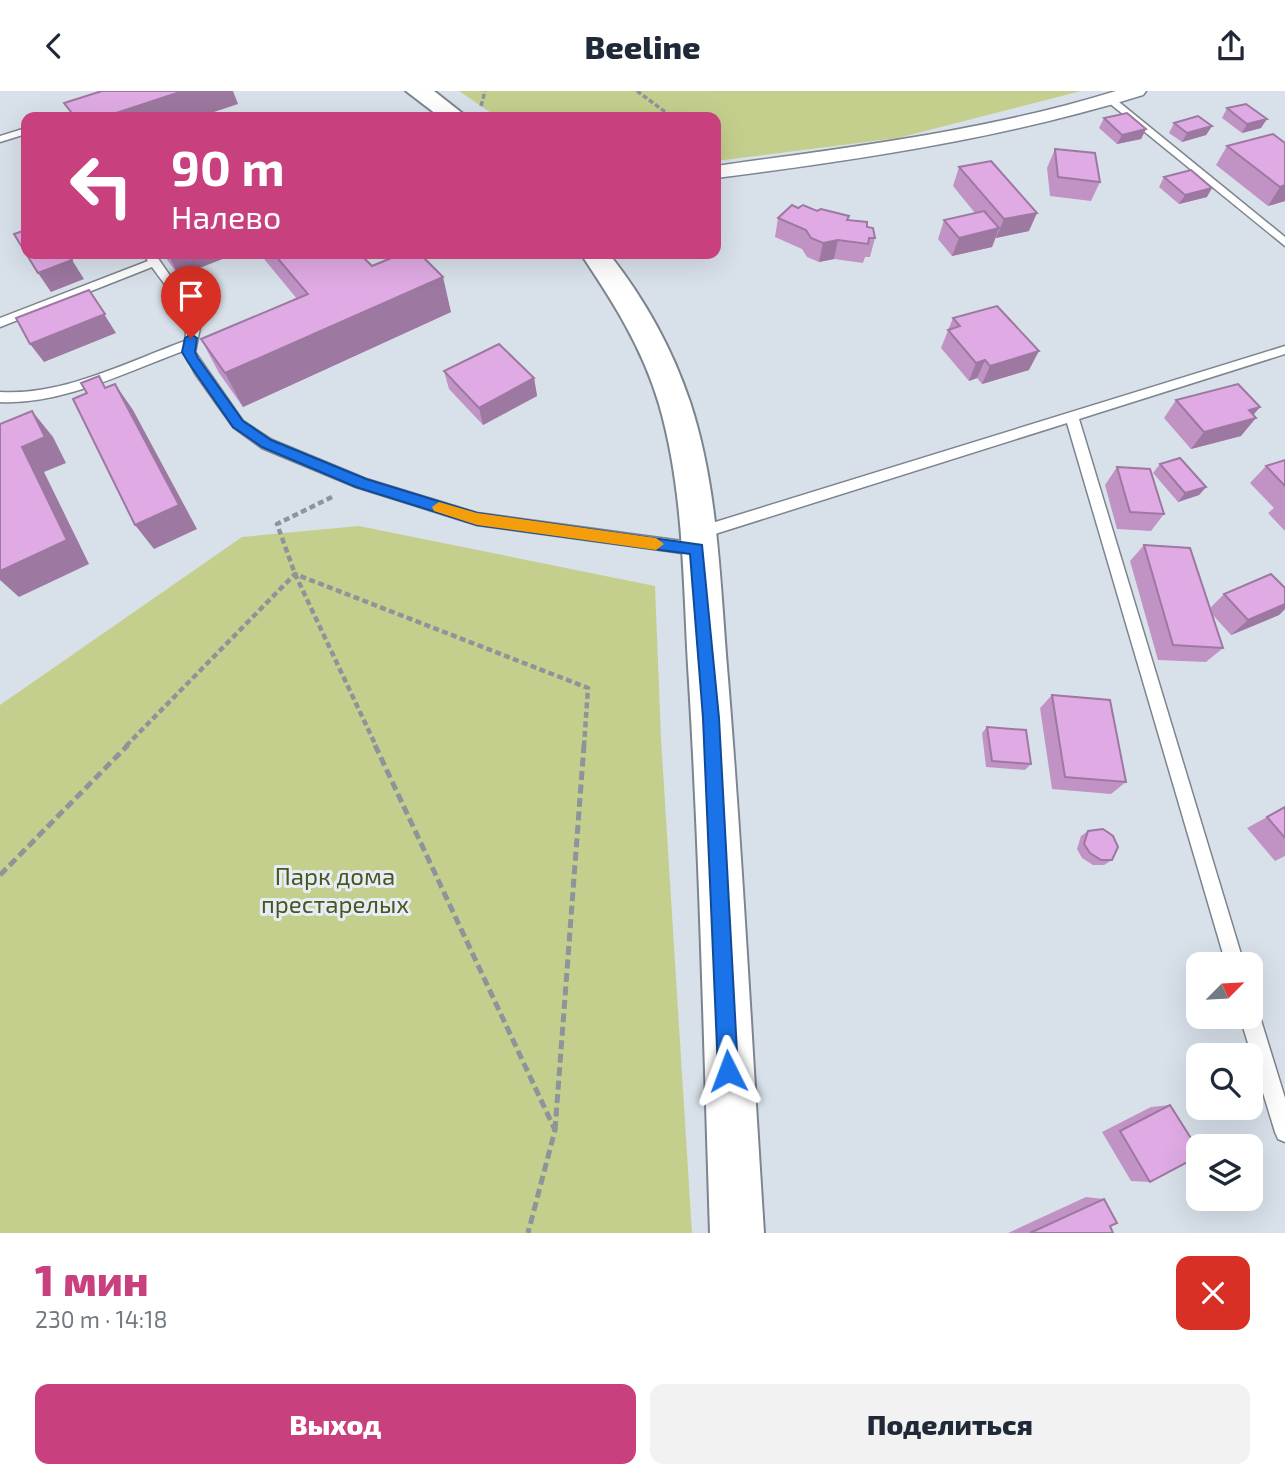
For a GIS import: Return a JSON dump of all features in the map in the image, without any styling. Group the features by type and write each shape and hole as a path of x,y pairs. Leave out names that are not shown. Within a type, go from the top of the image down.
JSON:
{"main road":[{"path":"418,91 448,112"},
{"path":"598,259 614,278 642,322 661,362 681,427 691,486 711,718 737,1233"}],"street":[{"path":"721,171 871,150 1065,113 1136,91"}],"lane":[{"path":"1111,100 1285,243"},
{"path":"0,139 21,133"},
{"path":"0,323 150,259"},
{"path":"153,259 192,316 194,328 188,352 200,372 238,424 267,443 361,483 477,519 696,542 1285,350"},
{"path":"0,397 31,397 189,344"},
{"path":"1072,418 1231,952"},
{"path":"1255,1029 1285,1132"}],"path":[{"path":"481,106 485,91"},
{"path":"637,91 665,112"},
{"path":"361,483 277,524 295,574 555,1130"},
{"path":"0,875 295,574"},
{"path":"295,574 588,688 555,1130 528,1233"}],"green space":[{"path":"459,91 1081,91 898,138 721,160 721,112 490,112"},
{"name":"Парк дома престарелых","path":"359,526 655,586 661,738 692,1233 0,1233 0,705 242,537"}],"building":[{"path":"102,91 183,91 119,112 71,112 64,103"},
{"path":"1246,104 1267,119 1247,124 1227,108"},
{"path":"1127,113 1146,129 1122,135 1104,118"},
{"path":"1198,116 1212,126 1187,133 1174,123"},
{"path":"1273,134 1285,143 1285,185 1280,187 1227,146"},
{"path":"1055,149 1095,153 1100,182 1058,177"},
{"path":"991,161 1037,213 1004,219 959,167"},
{"path":"1191,170 1212,188 1185,195 1164,177"},
{"path":"792,205 798,208 803,205 817,211 821,209 849,216 847,220 867,222 867,227 873,228 875,238 869,238 868,244 838,240 823,243 811,238 806,230 778,218"},
{"path":"984,211 999,228 959,238 944,220"},
{"path":"21,232 21,245 14,234"},
{"path":"29,259 72,260 38,273"},
{"path":"278,259 365,259 372,266 389,259 425,259 443,277 225,373 201,339 308,294"},
{"path":"89,290 105,314 30,344 16,318"},
{"path":"997,306 1039,351 990,366 985,360 976,363 948,330 960,326 953,318"},
{"path":"499,344 534,378 479,408 444,371"},
{"path":"99,376 105,388 115,384 179,505 135,525 73,399 87,393 81,383"},
{"path":"1238,384 1260,407 1249,410 1256,418 1204,432 1176,400"},
{"path":"32,411 45,437 22,447 67,540 0,571 0,424"},
{"path":"1180,458 1206,487 1185,493 1160,464"},
{"path":"1285,460 1285,486 1266,466"},
{"path":"1117,467 1150,469 1164,514 1130,512"},
{"path":"1144,545 1190,548 1223,648 1173,645"},
{"path":"1271,574 1285,588 1285,604 1248,620 1224,594"},
{"path":"1052,695 1110,700 1126,782 1065,777"},
{"path":"987,727 1026,730 1031,764 992,761"},
{"path":"1285,807 1285,838 1267,817"},
{"path":"1103,829 1113,836 1118,847 1112,860 1101,860 1090,853 1084,844 1088,831"},
{"path":"1170,1105 1188,1134 1186,1134 1186,1163 1150,1182 1120,1131"},
{"path":"1104,1199 1117,1223 1110,1226 1113,1233 1030,1233"}],"slow traffic":[{"path":"439,507 477,519 656,544"}],"route":[{"path":"191,338 188,352 228,414 238,424 267,443 361,483 477,519 697,549 711,718 728,1071"}]}
